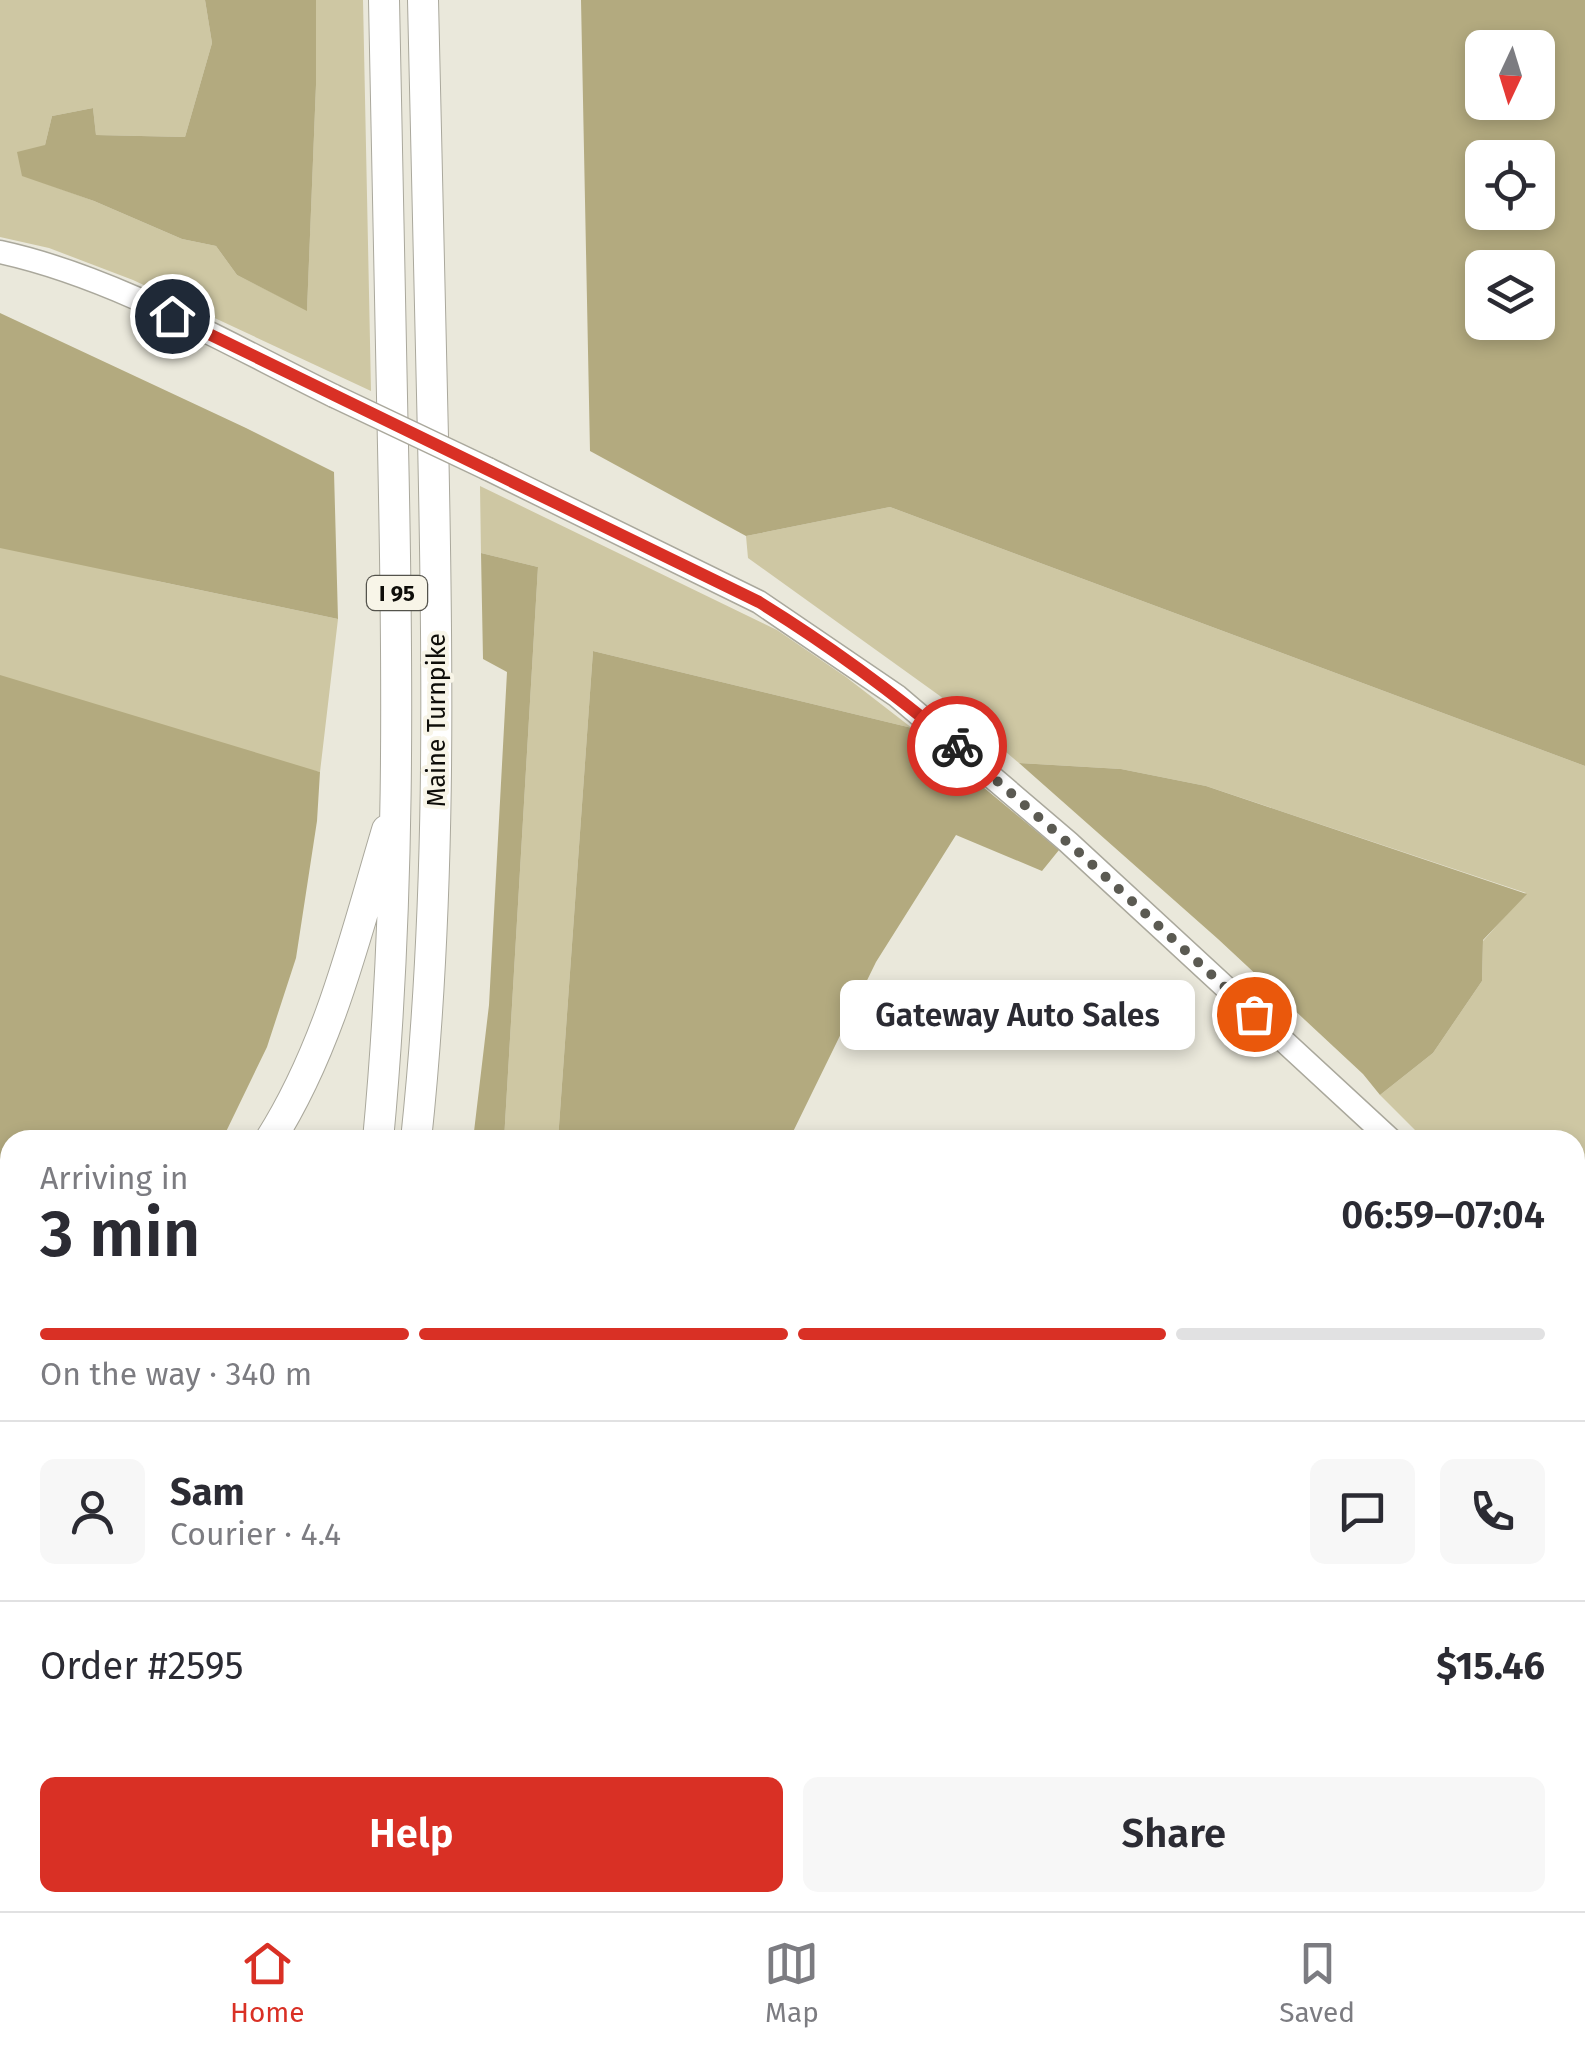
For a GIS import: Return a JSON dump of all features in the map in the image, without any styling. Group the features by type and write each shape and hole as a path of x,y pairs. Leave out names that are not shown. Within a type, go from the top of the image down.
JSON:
{"highway":[{"name":"Maine Turnpike","path":"379,1130 398,794 384,0"},
{"name":"Maine Turnpike","path":"417,1130 425,1055 436,842 438,631 423,0"},
{"path":"276,1130 330,1018 398,794"}],"main road":[{"path":"0,252 58,268 140,300 759,602 897,696 1005,786 1381,1130"}],"shaded area":[{"path":"0,0 205,0 212,43 185,137 96,135 93,108 52,116 45,145 22,175 182,239 216,246 237,275 307,310 316,0 363,0 371,391 133,280 49,248 0,237"},
{"path":"205,0 316,0 307,311 237,275 216,246 182,239 94,201 22,176 17,152 45,145 52,116 93,108 96,135 185,137 212,43"},
{"path":"581,0 1585,0 1585,766 890,507 746,536 590,451"},
{"path":"0,313 334,472 338,619 0,548"},
{"path":"480,486 777,630 912,728 593,651 559,1130 505,1130 538,567 481,553"},
{"path":"890,507 1585,766 1585,1130 1415,1130 1380,1095 1433,1053 1482,981 1483,941 1526,893 1206,786 1121,769 1019,763 940,696 748,558 746,536"},
{"path":"0,539 157,581 338,619 320,772 0,704"},
{"path":"481,553 538,567 505,1130 474,1130 489,1005 507,672 483,659"},
{"path":"593,651 912,728 1059,850 1042,871 956,835 876,962 794,1130 559,1130"},
{"path":"0,675 320,772 317,821 296,958 267,1047 227,1130 0,1130"},
{"path":"1019,763 1121,769 1206,786 1527,894 1483,940 1482,981 1433,1053 1380,1095 1363,1074 1218,939"}],"way so far":[{"path":"957,746 1254,1014"}],"place":[{"name":"Gateway Auto Sales","path":"1254,1014"}],"route":[{"path":"172,316 759,602 845,658 957,746"}]}
